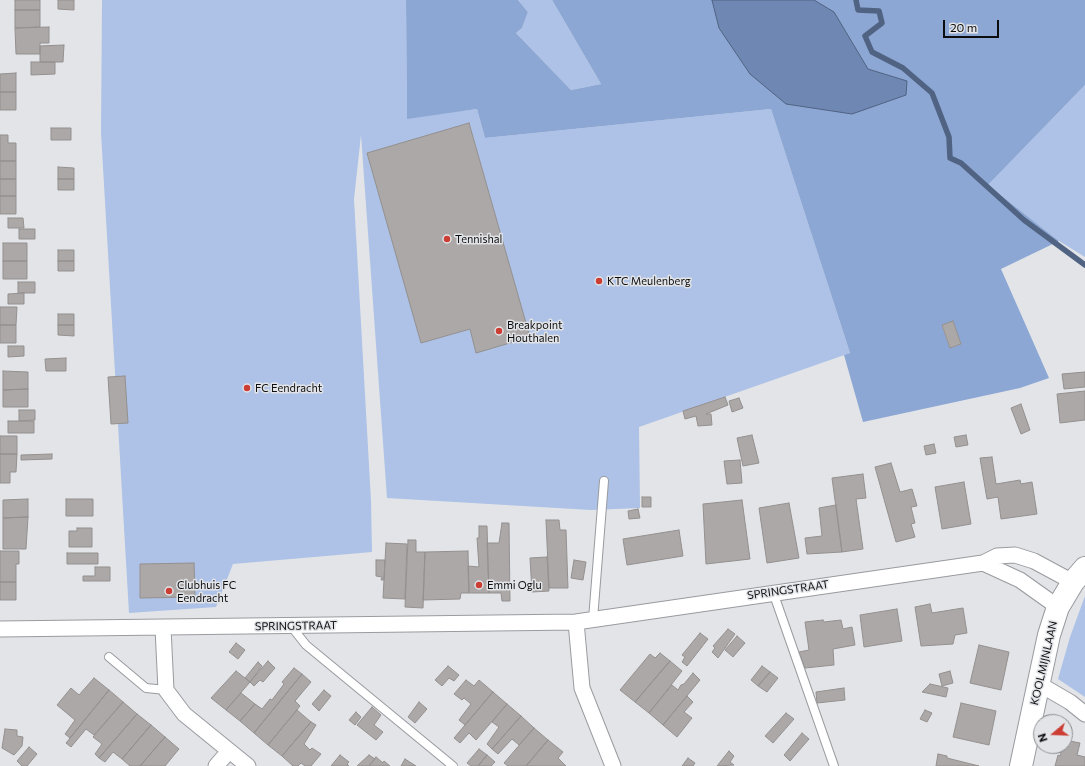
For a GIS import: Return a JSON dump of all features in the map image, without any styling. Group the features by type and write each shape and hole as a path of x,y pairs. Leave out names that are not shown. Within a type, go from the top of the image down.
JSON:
{"street":[{"name":"SPRINGSTRAAT","path":"0,629 576,622 773,592 983,563 997,556 1015,555 1079,575 1058,607"},
{"path":"983,563 1020,580 1058,607"},
{"name":"KOOLMIJNLAAN","path":"1021,766 1049,635 1058,607"},
{"path":"576,622 582,688 613,766"},
{"path":"163,628 166,690 184,714 248,766"},
{"path":"1039,684 1070,702 1085,714"},
{"path":"216,766 229,751"}],"lane":[{"path":"592,619 604,481"},
{"path":"773,592 834,766"},
{"path":"291,626 306,645 453,766"},
{"path":"109,657 146,688 166,690"}],"shaded area":[{"path":"102,0 406,0 407,118 477,109 485,138 771,109 850,353 639,427 640,508 591,510 387,498 361,135 354,199 371,501 372,552 233,564 216,607 129,613 101,133"},
{"path":"406,0 518,0 528,12 522,28 516,33 571,90 601,84 552,0 1085,0 1085,85 988,185 1059,241 1001,269 1049,378 1020,388 863,422 844,355 850,353 771,109 485,138 477,109 407,119","holes":["953,322 961,344 950,348 942,326"]},
{"path":"518,0 552,0 601,84 571,90 516,33 522,28 528,12"},
{"path":"712,0 814,0 834,12 868,69 907,81 906,95 852,114 786,104 750,74 719,28"},
{"path":"1085,85 1085,257 1059,241 988,185"},
{"path":"1085,596 1085,697 1058,679 1070,637"}],"building":[{"path":"15,0 40,0 40,10 15,10"},
{"path":"58,0 74,0 74,10 58,9"},
{"path":"15,10 40,10 40,27 15,28"},
{"path":"49,27 49,43 40,43 40,54 16,54 15,28"},
{"path":"64,45 63,62 40,62 40,46"},
{"path":"31,62 55,62 55,74 31,75"},
{"path":"16,73 16,92 0,92 0,74"},
{"path":"0,92 16,92 16,110 0,110"},
{"name":"Tennishal","path":"469,123 530,337 476,353 470,329 421,343 367,153"},
{"path":"51,128 71,128 71,140 51,140"},
{"path":"0,135 8,135 8,143 16,143 16,161 0,161"},
{"path":"0,161 16,161 16,179 0,179"},
{"path":"58,167 74,168 74,179 58,179"},
{"path":"0,179 16,179 16,196 0,196"},
{"path":"58,179 74,179 74,190 58,190"},
{"path":"0,196 16,196 16,214 0,214"},
{"path":"8,218 23,218 24,228 8,228"},
{"path":"19,229 35,229 35,239 19,239"},
{"path":"3,243 27,243 27,261 3,261"},
{"path":"58,250 74,250 74,261 58,261"},
{"path":"3,261 27,261 27,279 3,279"},
{"path":"58,261 74,261 74,271 58,271"},
{"path":"18,282 35,282 35,293 18,293"},
{"path":"24,293 24,304 8,304 8,294"},
{"path":"0,307 17,307 16,325 0,325"},
{"path":"58,314 74,314 74,325 58,325"},
{"path":"953,321 961,344 950,348 942,325"},
{"path":"0,325 16,325 16,343 0,343"},
{"path":"58,325 74,325 74,336 58,335"},
{"path":"8,346 24,346 24,356 8,357"},
{"path":"66,358 66,371 46,371 45,359"},
{"path":"3,371 28,372 28,389 3,390"},
{"path":"1085,372 1085,387 1064,389 1062,374"},
{"path":"125,376 128,423 111,424 108,377"},
{"path":"28,389 28,407 3,407 3,390"},
{"path":"1085,391 1085,420 1060,423 1057,394"},
{"path":"725,397 728,405 706,414 711,414 712,425 698,426 696,416 685,419 683,411"},
{"path":"739,398 743,408 732,412 729,401"},
{"path":"1021,404 1030,430 1021,434 1011,408"},
{"path":"19,410 35,410 35,420 19,421"},
{"path":"8,421 34,421 34,433 8,433"},
{"path":"752,435 759,463 743,466 737,438"},
{"path":"966,435 968,445 956,447 954,437"},
{"path":"0,436 17,436 17,454 0,454"},
{"path":"934,444 936,453 926,455 924,446"},
{"path":"0,454 17,454 16,472 10,472 10,483 0,483"},
{"path":"52,454 52,459 21,460 21,455"},
{"path":"992,457 996,484 1020,480 1021,484 1032,482 1037,514 1001,519 998,497 987,499 980,458"},
{"path":"740,460 742,483 727,484 724,461"},
{"path":"891,463 900,492 912,489 917,506 911,507 915,523 911,524 915,537 896,542 875,467"},
{"path":"863,474 866,498 856,499 863,549 842,552 832,478"},
{"path":"964,482 971,524 942,529 935,487"},
{"path":"642,497 651,497 651,507 642,507"},
{"path":"28,499 28,517 3,518 3,500"},
{"path":"66,499 93,499 93,516 66,516"},
{"path":"742,500 750,559 706,564 703,504"},
{"path":"789,503 799,558 767,563 759,508"},
{"path":"836,505 842,552 807,554 805,538 822,536 819,508"},
{"path":"638,509 640,518 629,519 628,511"},
{"path":"28,517 26,549 3,549 3,518"},
{"path":"546,520 559,520 560,530 566,530 568,588 549,588"},
{"path":"502,523 509,523 510,601 502,601 501,593 489,593 487,543 499,543"},
{"path":"479,526 487,526 489,593 469,593 468,566 479,567 477,538 479,538"},
{"path":"77,528 92,528 92,547 69,547 69,531 77,531"},
{"path":"679,530 683,556 627,565 623,539"},
{"path":"408,540 416,540 416,552 425,552 423,608 405,607"},
{"path":"386,543 407,544 405,599 383,598"},
{"path":"0,551 19,551 19,564 16,564 16,582 0,582"},
{"path":"468,551 469,593 461,593 460,599 423,600 425,552"},
{"path":"67,553 98,553 98,564 67,564"},
{"path":"547,557 549,591 532,592 530,558"},
{"path":"376,560 385,560 384,580 381,580 382,577 376,576"},
{"path":"574,560 586,562 583,580 571,578"},
{"path":"194,563 195,597 140,598 140,564"},
{"path":"95,567 110,567 110,581 83,581 83,576 95,576"},
{"path":"0,582 16,582 16,600 0,600"},
{"path":"930,604 932,613 963,608 967,633 955,635 953,644 921,646 915,607"},
{"path":"897,609 902,641 864,647 860,615"},
{"path":"823,620 824,622 841,620 843,629 852,627 855,645 833,649 834,665 805,668 799,652 809,650 805,622"},
{"path":"728,629 735,634 718,658 712,652 715,648 713,646"},
{"path":"700,633 708,639 687,666 682,662 685,657 682,655"},
{"path":"737,636 745,643 733,657 725,650"},
{"path":"236,643 245,650 238,659 229,652"},
{"path":"979,645 1009,652 1001,690 970,683"},
{"path":"660,653 670,661 635,702 620,690 650,654 655,658"},
{"path":"268,661 275,668 263,682 260,680 254,686 250,682"},
{"path":"670,661 682,671 649,713 635,702"},
{"path":"258,662 262,666 250,682 245,678"},
{"path":"448,666 459,675 454,681 449,678 442,686 435,680"},
{"path":"762,666 770,672 758,686 751,680"},
{"path":"294,668 302,674 254,733 240,721 255,704 262,709 270,699 272,700 284,684 282,682"},
{"path":"236,671 250,682 226,710 211,698"},
{"path":"950,671 953,683 942,686 939,674"},
{"path":"770,672 778,678 767,692 758,686"},
{"path":"693,673 700,680 663,725 649,713 672,685 678,690"},
{"path":"302,674 311,682 295,701 300,706 268,745 254,733"},
{"path":"94,678 109,690 70,738 65,734 75,720 57,705 71,688 79,695"},
{"path":"466,680 474,686 479,680 493,692 465,725 459,720 471,704 464,698 462,700 454,694"},
{"path":"930,684 948,688 946,697 922,692"},
{"path":"844,688 845,700 817,703 816,692"},
{"path":"109,690 123,702 94,735 86,729 71,747 66,743"},
{"path":"324,690 331,696 319,711 312,704"},
{"path":"493,692 507,704 476,740 469,733 460,743 454,738"},
{"path":"241,693 255,704 240,721 226,710"},
{"path":"687,696 693,702 684,712 692,718 677,737 663,725"},
{"path":"123,702 137,714 99,758 95,754 102,744 93,737"},
{"path":"419,702 427,709 415,723 408,717"},
{"path":"961,703 996,711 989,745 953,737"},
{"path":"507,704 521,716 492,749 487,744 499,727 492,722"},
{"path":"372,707 381,715 374,725 383,732 376,740 357,725"},
{"path":"297,710 311,722 282,756 268,745"},
{"path":"925,710 932,713 927,722 920,719"},
{"path":"356,712 361,717 355,725 349,720"},
{"path":"786,713 794,719 773,743 765,736"},
{"path":"137,714 151,725 122,759 113,752 105,762 99,758"},
{"path":"521,716 534,728 519,745 512,739 498,754 492,749"},
{"path":"311,722 316,725 304,744 310,750 312,748 321,754 311,766 305,766 301,763 298,766 293,766 282,756"},
{"path":"151,725 165,737 140,766 130,766 122,759"},
{"path":"534,728 548,740 526,766 508,766 504,763"},
{"path":"5,729 17,730 17,736 23,737 22,746 14,755 2,748"},
{"path":"802,733 809,739 790,761 784,755"},
{"path":"165,737 179,749 165,766 140,766"},
{"path":"548,740 563,752 558,758 566,766 526,766"},
{"path":"1073,742 1080,743 1077,755 1085,757 1085,766 1055,766 1058,755 1060,756 1060,754 1073,754"},
{"path":"29,747 37,754 27,766 22,766 17,761"},
{"path":"479,749 487,755 478,766 471,766 467,763"},
{"path":"729,751 734,756 730,762 734,765 717,766"},
{"path":"938,754 947,756 947,758 979,766 936,766"},
{"path":"340,755 349,762 347,764 349,766 331,766"},
{"path":"369,755 375,759 369,766 357,766"},
{"path":"487,755 495,762 491,766 478,766"},
{"path":"376,757 383,763 384,761 390,766 369,766"},
{"path":"688,758 695,763 693,766 682,766"},
{"path":"405,759 416,766 401,766"}],"waterway":[{"path":"856,0 858,10 879,11 882,23 865,36 872,52 903,68 932,93 949,137 950,158 961,163 1024,220 1085,265"}],"place":[{"name":"Tennishal","path":"447,239"},
{"name":"KTC Meulenberg","path":"599,281"},
{"name":"Breakpoint Houthalen","path":"499,331"},
{"name":"FC Eendracht","path":"247,388"},
{"name":"Emmi Oglu","path":"479,585"},
{"name":"Clubhuis FC Eendracht","path":"169,591"}]}
